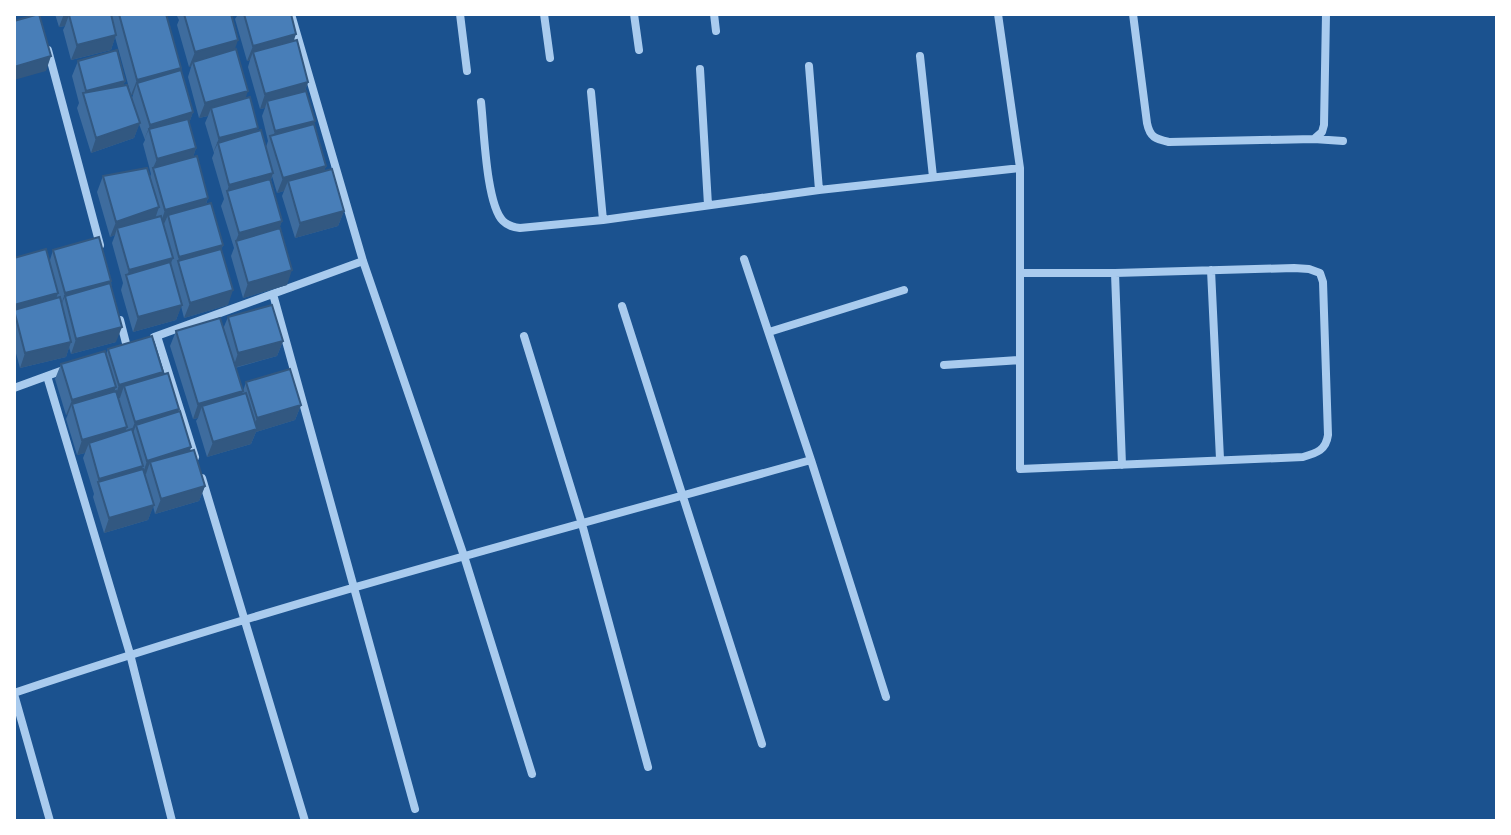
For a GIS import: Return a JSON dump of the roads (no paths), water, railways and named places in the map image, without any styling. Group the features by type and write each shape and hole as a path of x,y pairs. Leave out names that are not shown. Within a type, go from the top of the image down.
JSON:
{"street":[{"path":"291,14 363,261 464,556 532,774"},
{"path":"460,14 467,71"},
{"path":"544,14 550,58"},
{"path":"634,14 639,50"},
{"path":"714,14 716,31"},
{"path":"998,14 1020,168 1020,273 1020,469 1303,457 1322,450 1327,443 1323,282 1320,273 1294,268 1020,273"},
{"path":"1133,14 1149,132 1157,139 1169,142 1343,141"},
{"path":"1314,139 1322,132 1324,125 1326,14"},
{"path":"46,44 103,256"},
{"path":"920,56 933,177"},
{"path":"809,66 819,190"},
{"path":"700,69 708,205"},
{"path":"591,92 603,220"},
{"path":"481,102 494,206 500,219 508,226 520,228 1020,168"},
{"path":"744,259 886,697"},
{"path":"147,339 363,261"},
{"path":"1211,270 1220,459"},
{"path":"1115,273 1122,465"},
{"path":"769,332 904,290"},
{"path":"229,293 232,309"},
{"path":"273,294 415,809"},
{"path":"622,306 762,744"},
{"path":"119,316 127,347"},
{"path":"157,336 305,821"},
{"path":"524,336 582,524 648,767"},
{"path":"114,351 137,343"},
{"path":"944,365 1020,360"},
{"path":"14,388 73,366"},
{"path":"47,376 130,654 172,821"},
{"path":"50,821 14,694 130,654 464,556 811,460"}]}
